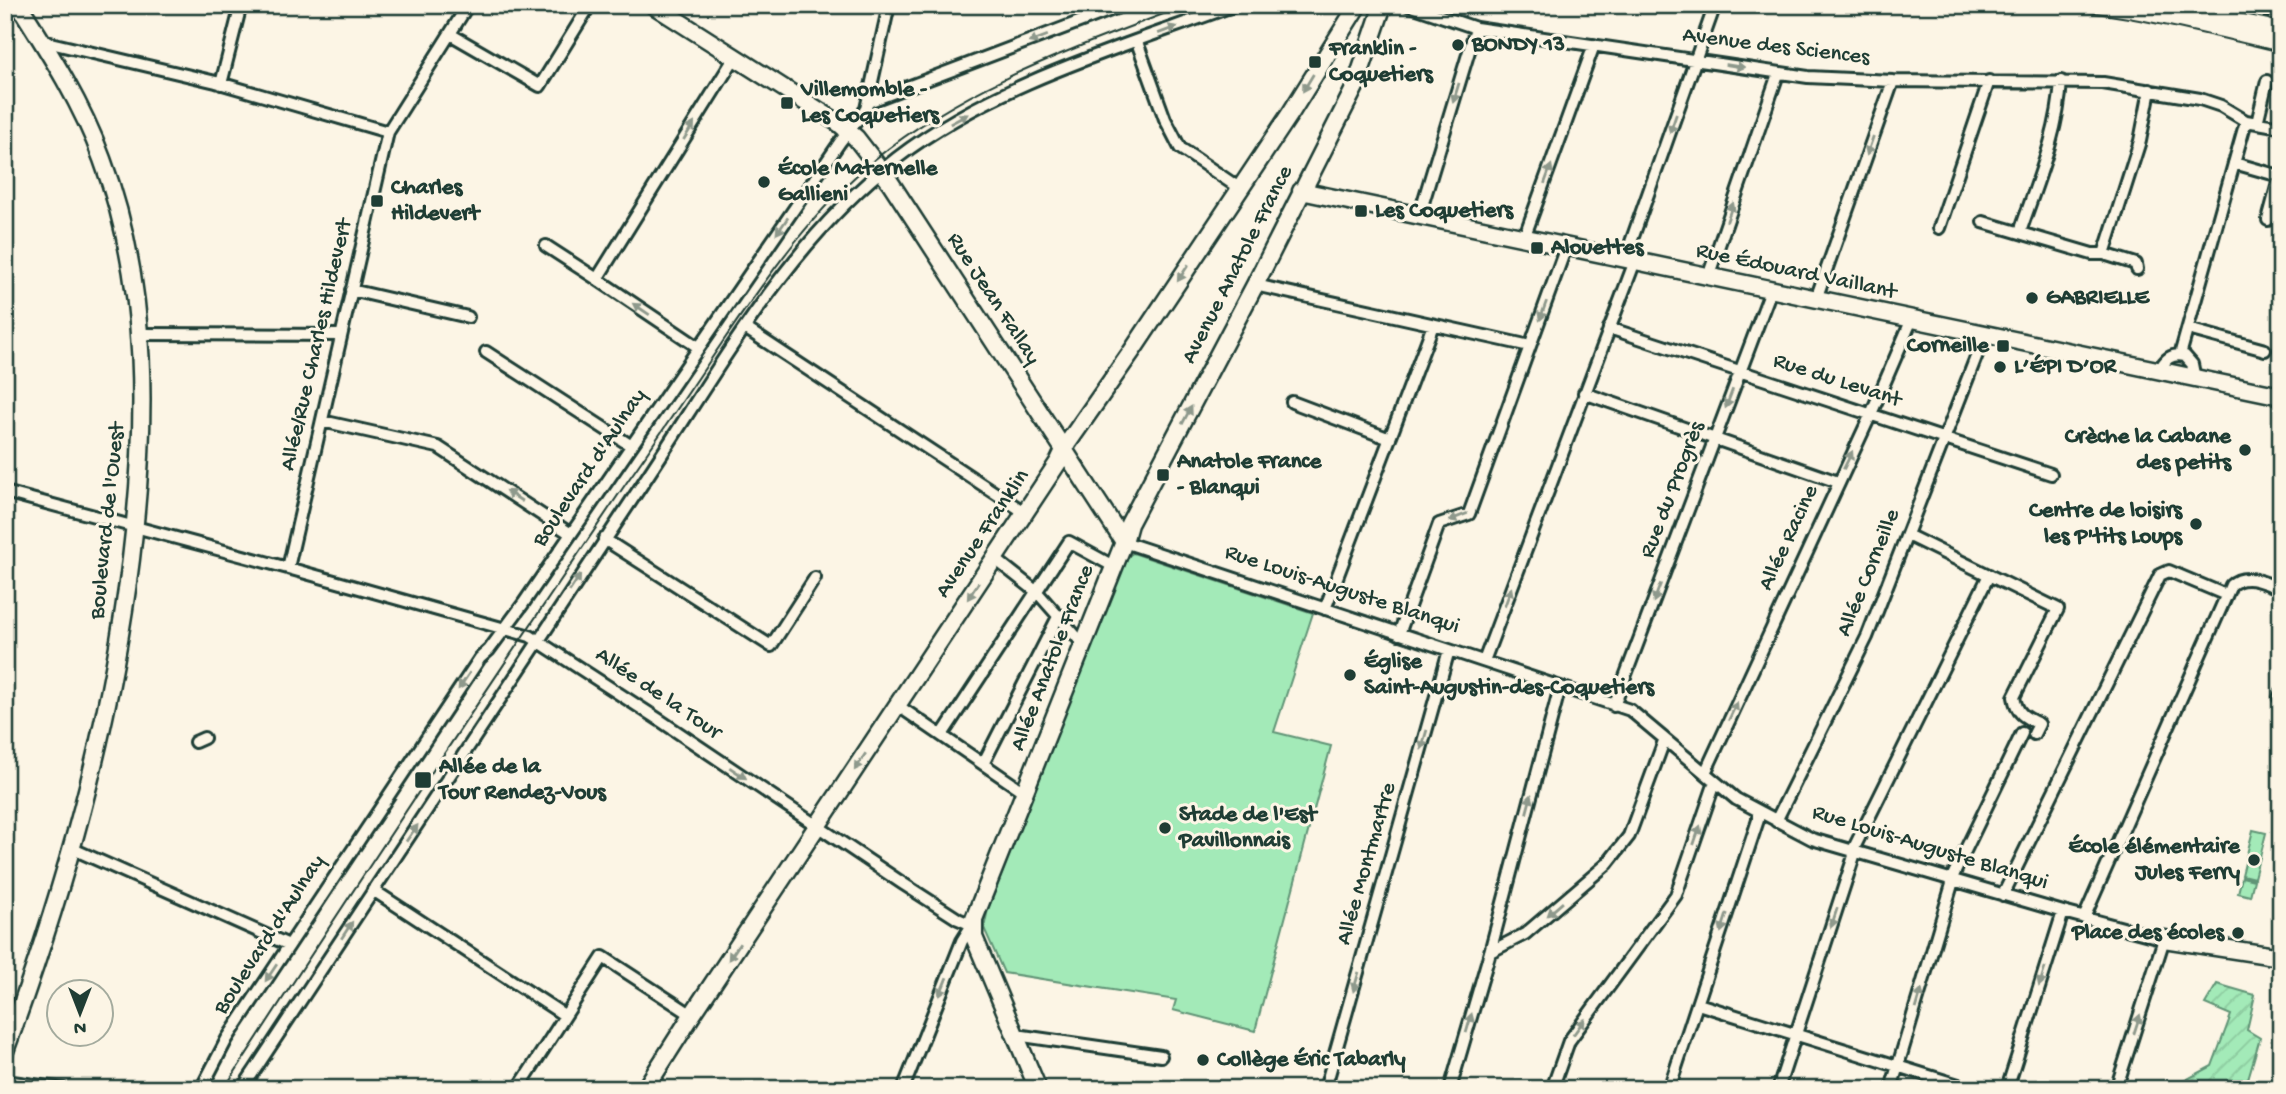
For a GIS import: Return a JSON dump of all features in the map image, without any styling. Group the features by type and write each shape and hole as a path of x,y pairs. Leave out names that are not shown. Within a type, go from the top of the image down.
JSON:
{"street":[{"name":"Boulevard de l'Ouest","path":"5,1051 45,942 73,849 111,686 135,527 142,414 141,334 119,213 103,160 80,105 19,5"},
{"path":"221,84 241,5"},
{"path":"446,5 467,8"},
{"path":"450,34 540,86 590,5"},
{"name":"Rue Jean Fallay","path":"653,5 849,130 882,171 1124,542"},
{"path":"868,102 889,5"},
{"path":"868,102 1124,5"},
{"path":"242,1089 745,328 811,238 882,171 929,135 1010,91 1235,5"},
{"name":"Avenue Franklin","path":"645,1089 1067,444 1290,114 1358,5"},
{"name":"Avenue Anatole France","path":"1124,542 1129,524 1255,285 1355,87 1383,5"},
{"name":"Avenue des Sciences","path":"1408,5 1476,28 1778,74 1893,81 2103,83 2200,99 2252,122 2281,127"},
{"path":"1484,662 1609,328 1715,5"},
{"name":"Allée/Rue Charles Hildevert","path":"288,568 388,132 467,8"},
{"path":"1419,216 1476,28"},
{"path":"42,41 221,84 388,132"},
{"path":"1137,42 1166,119 1181,148 1239,188"},
{"path":"1524,238 1594,45"},
{"path":"597,279 735,57"},
{"path":"1708,277 1778,74"},
{"path":"1816,299 1893,81"},
{"path":"1939,228 1989,81"},
{"path":"2020,232 2054,134 2061,81"},
{"path":"2180,355 2234,163 2267,81"},
{"path":"2104,254 2140,141 2150,90"},
{"name":"Boulevard d'Aulnay","path":"201,1089 227,1039 480,658 506,628 698,347 866,109 868,102"},
{"path":"2234,163 2276,175 2279,179 2268,220"},
{"name":"Rue Édouard Vaillant","path":"1301,191 2281,396"},
{"path":"1983,222 2092,254 2104,254 2136,264 2137,269"},
{"path":"546,246 698,347"},
{"path":"1399,634 1439,524 1469,514 1566,247"},
{"path":"1255,285 1531,346"},
{"path":"351,290 468,317"},
{"name":"Rue du Progrès","path":"1614,706 1771,290"},
{"name":"Allée Racine","path":"1704,773 1871,414 1912,319"},
{"path":"1325,609 1433,325"},
{"path":"745,328 1024,512"},
{"name":"Rue du Levant","path":"1609,328 2051,474"},
{"path":"2188,329 2265,350"},
{"path":"141,334 341,335"},
{"name":"Allée Corneille","path":"1776,821 1867,637 1985,334"},
{"path":"486,352 631,445"},
{"path":"2159,371 2166,359 2180,355 2190,360 2195,379"},
{"path":"1584,393 1838,482"},
{"path":"1292,402 1390,439"},
{"path":"322,421 438,447 571,534"},
{"name":"Allée de la Tour","path":"5,492 506,628 538,640 913,890 972,925"},
{"path":"1891,1089 1952,881 2028,733 2039,723 2022,716 2017,710 2014,697 2058,609 1908,535"},
{"path":"604,540 771,646 815,578"},
{"path":"942,735 1069,542 1113,566"},
{"name":"Allée Anatole France","path":"972,925 1124,542"},
{"name":"Rue Louis-Auguste Blanqui","path":"1124,542 1630,710 1736,799 1812,839 1952,881 2164,939 2281,957"},
{"path":"994,558 1037,592 1082,643"},
{"path":"2003,895 2160,575 2169,571 2226,595"},
{"path":"1779,1089 1853,852 1989,575"},
{"path":"2084,918 2231,584 2237,579 2248,578 2281,589"},
{"path":"983,764 1059,615"},
{"name":"Allée Montmartre","path":"1325,1089 1449,650"},
{"path":"1450,1089 1490,952 1560,687"},
{"path":"897,705 1024,792"},
{"path":"1490,952 1525,934 1607,864 1629,836 1664,741"},
{"path":"1552,1089 1569,1041 1676,895 1715,782"},
{"path":"1669,1089 1758,820 1758,811"},
{"path":"73,849 289,945"},
{"path":"373,890 564,1015"},
{"path":"2007,1089 2063,912"},
{"path":"972,925 974,937 1038,1089"},
{"path":"903,1089 962,941 972,925"},
{"path":"2116,1089 2164,939"},
{"path":"518,1089 603,957 692,1015"},
{"path":"1698,1004 1971,1089"},
{"path":"1016,1035 1161,1056"},
{"path":"5,1080 64,1089"}],"green space":[{"name":"Stade de l'Est Pavillonnais","path":"1133,553 1313,613 1274,732 1331,746 1255,1031 1173,1010 1176,1000 1004,973 984,928 988,909 1127,557"},
{"path":"2253,830 2266,833 2259,861 2246,858"},
{"path":"2246,859 2258,862 2254,878 2242,875"},
{"path":"2242,877 2254,880 2250,896 2238,893"},
{"path":"2217,984 2255,995 2247,1030 2260,1038 2245,1089 2180,1089 2182,1082 2212,1066 2231,1015 2205,1004"}],"tram line":[{"path":"224,1089 629,479 759,289 812,221 874,160 909,133 946,110 1064,52 1187,5"},
{"path":"1875,5 2008,7 2088,12 2161,24 2281,52"}],"railway":[{"path":"2208,5 2281,20"},
{"path":"2273,5 2281,7"}],"place":[{"name":"BONDY 13","path":"1458,45"},
{"name":"Franklin - Coquetiers","path":"1315,62"},
{"name":"Villemomble - Les Coquetiers","path":"787,103"},
{"name":"École Maternelle Gallieni","path":"764,182"},
{"name":"Charles Hildevert","path":"377,201"},
{"name":"Les Coquetiers","path":"1361,211"},
{"name":"Alouettes","path":"1537,248"},
{"name":"GABRIELLE","path":"2032,298"},
{"name":"Corneille","path":"2003,346"},
{"name":"L’ÉPI D’OR","path":"2000,367"},
{"name":"Crèche la Cabane des petits","path":"2245,450"},
{"name":"Anatole France - Blanqui","path":"1163,475"},
{"name":"Centre de loisirs les P'tits Loups","path":"2196,524"},
{"name":"Église Saint-Augustin-des-Coquetiers","path":"1350,675"},
{"name":"Allée de la Tour Rendez-Vous","path":"423,780"},
{"name":"Stade de l'Est Pavillonnais","path":"1165,828"},
{"name":"École élémentaire Jules Ferry","path":"2254,860"},
{"name":"Place des écoles","path":"2238,933"},
{"name":"Collège Éric Tabarly","path":"1203,1060"}]}
